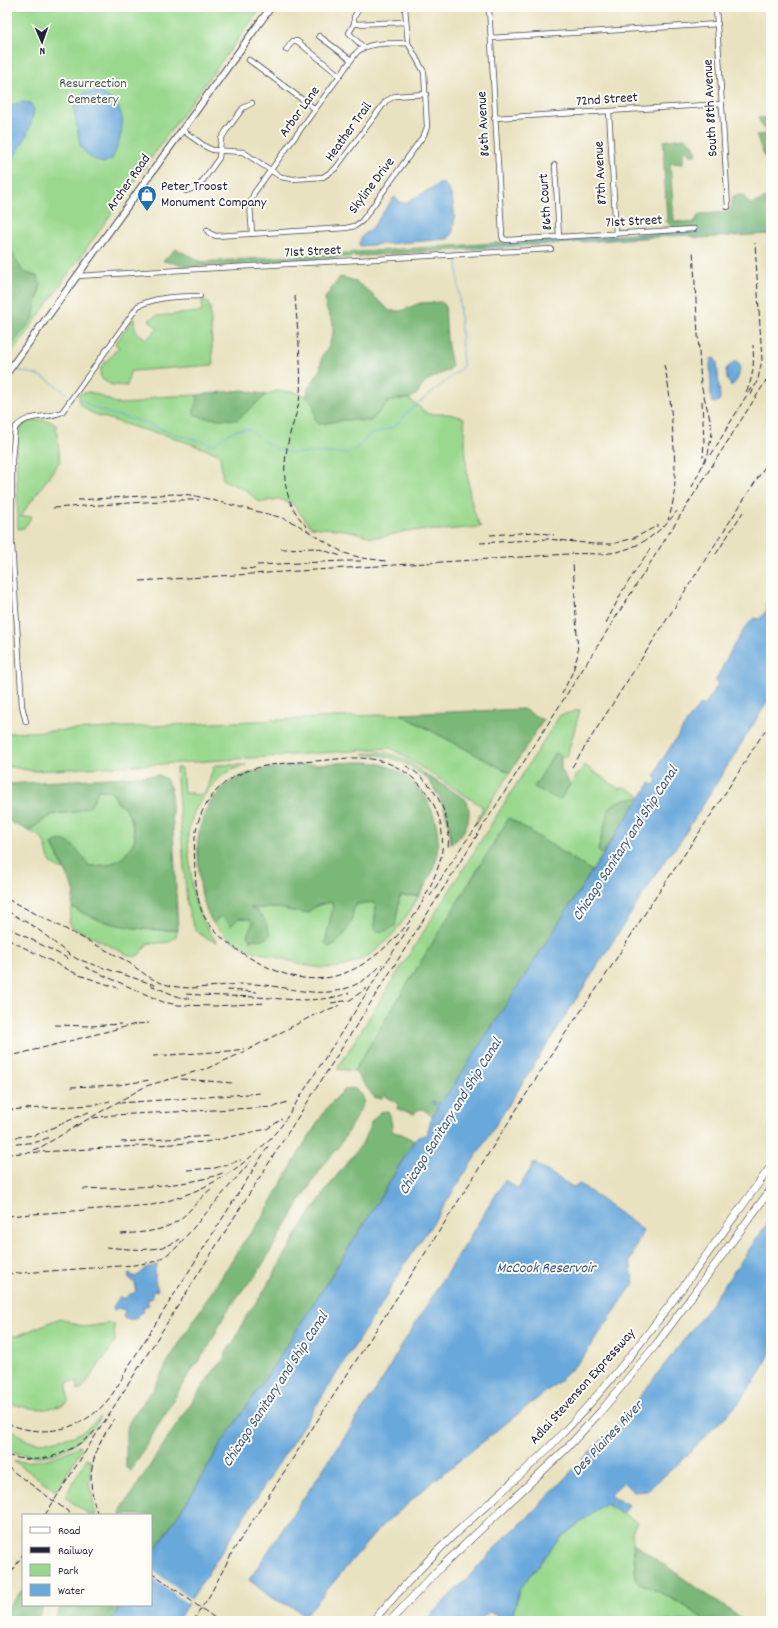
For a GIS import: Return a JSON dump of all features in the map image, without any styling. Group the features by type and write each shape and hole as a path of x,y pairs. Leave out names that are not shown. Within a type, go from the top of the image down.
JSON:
{"highway":[{"name":"Adlai Stevenson Expressway","path":"373,1621 418,1570 559,1438 596,1396 648,1334 771,1166"},
{"name":"Adlai Stevenson Expressway","path":"390,1621 440,1568 566,1448 602,1410 658,1342 771,1189"}],"main road":[{"name":"Archer Road","path":"7,373 271,7"}],"street":[{"path":"360,7 354,17 354,24 349,33 363,48 408,43 405,7"},
{"name":"86th Avenue","path":"489,7 494,118 503,239"},
{"name":"South 88th Avenue","path":"716,7 728,207"},
{"path":"354,24 406,22"},
{"path":"491,38 718,24"},
{"path":"319,36 351,60"},
{"path":"286,50 292,41 297,41 340,75"},
{"name":"Skyline Drive","path":"206,230 216,236 346,228 360,223 424,135 427,124 424,72 408,43"},
{"name":"Arbor Lane","path":"252,234 250,208 251,199 351,60 357,52 363,48"},
{"path":"249,60 315,109"},
{"name":"Heather Trail","path":"182,130 206,147 243,152 252,156 281,176 293,179 323,177 335,169 386,101 395,96 426,94"},
{"path":"186,191 199,186 219,158 222,139 226,131 243,108 252,103"},
{"name":"72nd Street","path":"494,118 722,104"},
{"name":"87th Avenue","path":"609,111 616,234"},
{"name":"86th Court","path":"555,165 559,237"},
{"name":"71st Street","path":"503,239 508,240 694,229"},
{"name":"71st Street","path":"77,276 551,249"},
{"path":"26,722 22,706 12,545 12,459 14,428 26,419 62,412 138,306 162,297 200,296"}],"green space":[{"name":"Resurrection Cemetery","path":"7,7 262,7 184,112 7,360"},
{"path":"770,117 771,165 765,158 756,135 767,134 758,118"},
{"path":"684,138 693,144 697,154 692,156 686,150 683,151 683,164 670,163 674,221 694,223 699,214 730,212 733,196 742,195 750,204 771,197 771,234 697,238 687,235 192,267 163,261 176,249 201,262 671,232 674,229 667,222 664,141"},
{"path":"7,243 23,272 37,276 41,285 33,319 12,345 7,346"},
{"path":"340,277 353,280 366,289 390,311 401,311 420,303 441,302 445,305 447,341 452,366 449,370 426,381 417,394 409,399 398,399 388,402 370,421 345,420 319,424 315,420 314,405 307,396 308,388 320,371 322,356 328,348 333,333 333,322 326,308 325,298"},
{"path":"202,299 207,302 210,308 213,365 133,371 130,372 127,386 112,385 103,380 100,375 101,367 119,347 115,344 134,318 135,330 146,339 158,329 149,320 156,316 202,312"},
{"path":"243,390 266,395 237,420 204,418 194,414 194,409 198,399 196,395"},
{"path":"276,391 297,393 308,397 314,404 315,420 319,424 345,420 370,421 388,402 398,399 409,399 428,414 449,414 464,418 469,489 472,504 481,527 406,531 382,537 372,537 346,530 311,527 292,503 278,499 263,502 258,501 246,490 223,480 220,456 216,453 169,436 140,429 94,414 85,409 79,403 79,394 89,392 118,404 139,403 154,397 196,395 198,399 194,409 237,420 266,395"},
{"path":"40,420 49,421 56,425 60,461 20,517 32,516 24,528 18,529 16,442 18,430 28,422"},
{"path":"523,709 543,720 510,773 400,714"},
{"path":"580,710 567,757 555,753 560,800 584,765 619,789 625,787 642,797 618,801 609,808 598,850 603,855 592,871 509,818 354,1071 337,1069 560,715"},
{"path":"400,714 510,773 475,825 483,807 391,748 179,763 32,771 7,766 7,733"},
{"path":"380,752 393,755 407,761 419,769 428,779 398,760 373,754 363,754"},
{"path":"555,753 561,756 561,769 570,784 560,800 534,787"},
{"path":"372,762 381,764 397,771 410,780 422,793 436,822 438,839 437,856 432,872 419,896 400,896 395,926 386,931 376,931 374,927 376,906 373,902 356,904 349,927 339,941 328,947 325,943 333,907 331,902 319,905 309,912 304,913 277,908 250,908 258,912 265,921 270,935 264,939 250,940 247,936 253,922 249,919 239,918 231,926 221,916 213,923 205,906 201,891 198,844 199,832 206,810 220,791 239,777 264,769 296,765"},
{"path":"215,765 246,765 227,773 215,782 198,804 189,830 189,852 194,897 204,923 217,942 203,936 195,929 187,904 176,768 182,768 184,793 193,793 193,795 203,794"},
{"path":"423,773 465,799 468,805 469,818 467,824 460,836 451,844 448,823 443,806"},
{"path":"159,775 166,779 171,789 178,930 151,930 123,926 97,919 72,907 74,889 52,844 63,840 68,842 78,851 89,866 108,865 123,858 131,847 135,838 131,818 124,807 118,803 114,795 108,790 98,790 91,806 75,812 54,814 29,831 7,820 7,784"},
{"path":"98,790 108,790 114,795 118,803 124,807 131,818 135,838 131,847 123,858 108,865 89,866 84,858 52,844 64,870 55,866 49,858 45,843 37,835 29,831 54,814 75,812"},
{"path":"642,797 606,848 603,855 598,851 609,808 618,801"},
{"path":"509,818 592,871 454,1085 439,1104 432,1101 437,1107 434,1117 422,1109 417,1110 414,1114 397,1109 398,1104 384,1095 381,1099 374,1097 354,1071"},
{"path":"400,896 419,896 393,934 382,945 357,962 343,966 327,968 315,967 250,950 226,936 213,923 221,916 249,919 253,922 250,940 267,938 248,908 277,908 304,913 309,912 319,905 331,902 333,907 325,943 350,924 354,909 358,904 373,902 376,906 374,927 396,921"},
{"path":"72,907 97,919 123,926 151,930 178,930 176,936 170,942 147,944 139,955 134,957 72,927 69,922"},
{"path":"349,1088 355,1089 359,1092 364,1101 344,1138 309,1187 255,1277 244,1288 225,1314 209,1346 184,1382 131,1471 126,1468 126,1428 131,1419 153,1390 170,1358 242,1244 261,1220 303,1146 328,1106 343,1091"},
{"path":"388,1111 393,1132 402,1134 414,1141 371,1213 277,1361 218,1449 195,1489 152,1554 152,1514 121,1514 122,1508 187,1409 212,1373 225,1359 226,1351 235,1340 248,1313 261,1296 303,1224 331,1183 362,1144 372,1121 380,1112"},
{"path":"60,1318 83,1327 114,1323 115,1342 81,1390 78,1390 77,1381 67,1382 68,1402 61,1406 38,1409 7,1403 7,1335 17,1336"},
{"path":"100,1417 95,1425 84,1436 66,1449 57,1453 29,1456 7,1450 7,1426 28,1441 42,1443 74,1436 85,1430"},
{"path":"79,1446 82,1449 56,1491 14,1461 48,1459"},
{"path":"87,1458 91,1461 89,1483 96,1514 89,1514 65,1497"},
{"path":"605,1503 637,1522 632,1532 636,1582 651,1588 683,1605 700,1616 704,1621 511,1621 520,1588 560,1538"},
{"path":"634,1544 745,1621 704,1621 700,1616 683,1605 651,1588 636,1582"},
{"path":"22,1590 22,1606 44,1606 37,1620 7,1621 7,1607"},
{"path":"61,1606 120,1606 111,1621 53,1621"}],"water":[{"path":"98,92 109,98 116,105 121,112 122,121 120,139 112,159 103,163 91,158 80,145 74,109 78,98 84,93"},
{"path":"21,102 30,103 34,110 33,117 25,139 17,153 7,165 7,107"},
{"path":"441,183 449,190 454,211 453,231 448,239 360,246 359,244 362,236 372,228 394,197 400,202 405,203"},
{"path":"714,358 717,362 720,398 719,401 715,403 712,402 711,397 710,364 711,359"},
{"path":"733,362 738,362 740,364 740,370 737,379 731,386 727,379 726,369"},
{"name":"Chicago Sanitary and Ship Canal","path":"771,595 771,696 678,845 667,857 177,1621 111,1621 120,1606 152,1606 152,1554 195,1489 218,1449 277,1361 371,1213 414,1141 418,1137 425,1135 427,1132 437,1107 432,1101 439,1104 454,1085 635,805 650,783 654,785 657,780 654,777 660,763 693,713 701,704 704,706 718,684 715,682 727,657 738,639 754,618 760,619 768,608 765,606"},
{"name":"McCook Reservoir","path":"534,1163 573,1187 580,1184 643,1230 630,1261 634,1283 583,1357 562,1379 430,1484 377,1531 304,1617 295,1608 273,1599 249,1580 381,1382 400,1348 505,1180 518,1189"},
{"name":"Des Plaines River","path":"771,1218 771,1351 762,1370 738,1404 681,1461 647,1491 633,1492 623,1482 610,1496 629,1505 622,1514 605,1503 560,1538 520,1588 511,1621 496,1621 496,1614 489,1612 480,1621 425,1621 479,1566 502,1540 524,1521 627,1413 707,1310"},
{"path":"157,1265 155,1268 155,1280 158,1290 152,1292 153,1298 147,1300 149,1305 143,1307 144,1312 135,1319 125,1319 123,1317 125,1312 124,1310 119,1308 114,1310 113,1307 120,1296 121,1298 126,1298 129,1294 136,1291 135,1283 129,1278 128,1274 130,1272 130,1274 135,1277 142,1273 145,1268"}],"pier":[{"path":"152,1570 192,1600 188,1604 152,1578"}],"waterway":[{"path":"456,250 649,235 771,230"},
{"path":"81,399 89,406 111,414 147,423 168,432 214,445 231,433 245,429 251,430 257,437 277,449 291,453 352,453 369,435 394,427 409,411 463,367 457,259"},
{"path":"19,371 45,378 67,394"}],"railway":[{"path":"751,395 758,379 762,360 755,243"},
{"path":"692,487 708,454 712,433 701,385 693,250"},
{"path":"295,296 300,358 300,394 298,408 288,443 285,481 291,505 307,527"},
{"path":"746,392 751,381 753,369 753,345"},
{"path":"664,365 670,400 675,467 675,489 668,520"},
{"path":"46,1514 771,373"},
{"path":"711,455 751,388"},
{"path":"702,401 704,442 703,457"},
{"path":"572,767 768,462"},
{"path":"78,500 174,494 192,495 283,518 298,525 344,553 362,558 386,561"},
{"path":"53,508 176,500 199,500"},
{"path":"140,581 573,554 603,554 625,550 645,541 662,528 677,511"},
{"path":"716,554 743,512"},
{"path":"480,543 548,539 594,544 612,544 634,538 659,525"},
{"path":"490,535 535,532 554,535"},
{"path":"281,549 316,548 341,556"},
{"path":"606,623 623,590 650,549"},
{"path":"257,565 361,561"},
{"path":"562,694 573,671 578,654 573,562"},
{"path":"240,568 258,569"},
{"path":"193,1621 210,1595 233,1551 562,1038 602,981 771,721"},
{"path":"416,913 401,931 373,957 353,970 337,976 326,978 297,977 285,974 259,963 233,947 212,928 202,913 196,888 194,855 197,826 202,812 212,796 223,785 236,776 265,766 350,758 364,758 388,763 403,770 427,793 435,807 440,823 442,840 441,857 434,878 417,912"},
{"path":"406,766 425,781 433,790 439,801 447,824 449,836 448,848"},
{"path":"430,896 462,846 480,823"},
{"path":"7,899 123,959 154,980 170,986 202,988 235,984 259,984 311,992 337,991 359,983 382,964"},
{"path":"7,911 35,927 77,959 155,985"},
{"path":"7,927 69,959"},
{"path":"7,1216 152,1205 189,1193 207,1185 240,1166 255,1154 282,1125 409,927"},
{"path":"7,939 79,975 118,988"},
{"path":"85,967 163,1002 178,1005 215,1006 266,1003"},
{"path":"150,985 179,997 193,999"},
{"path":"331,1003 350,1000 367,988"},
{"path":"227,990 257,992"},
{"path":"186,994 315,1000 326,999 349,993"},
{"path":"76,1126 146,1086 208,1068 242,1053 314,1015 340,1005"},
{"path":"7,1057 136,1024 149,1023"},
{"path":"55,1025 91,1026 121,1024"},
{"path":"153,1056 244,1049"},
{"path":"181,1079 233,1083"},
{"path":"71,1087 118,1085 150,1080"},
{"path":"119,1103 262,1093"},
{"path":"7,1110 93,1105 110,1101"},
{"path":"93,1118 113,1115 274,1107 287,1102"},
{"path":"7,1138 36,1135 91,1111"},
{"path":"7,1154 206,1142 267,1129 282,1119"},
{"path":"33,1150 41,1147 80,1124"},
{"path":"121,1142 211,1136"},
{"path":"7,1145 37,1142 50,1137"},
{"path":"7,1423 35,1431 50,1431 77,1424 90,1417 101,1407 111,1396 269,1145"},
{"path":"187,1170 215,1168 241,1160"},
{"path":"7,1274 134,1265 158,1261 176,1248 251,1161"},
{"path":"83,1189 175,1184 210,1177 225,1172"},
{"path":"121,1234 157,1230 173,1224 181,1219 212,1188"},
{"path":"106,1247 154,1249 172,1244 180,1239"},
{"path":"98,1514 92,1488 92,1465 100,1443 114,1419"},
{"path":"7,1455 31,1459 55,1456 77,1445 96,1430"},
{"path":"7,1467 72,1514"},
{"path":"7,1580 22,1556"},
{"path":"152,1573 219,1621"}],"place":[{"name":"Peter Troost Monument Company","path":"147,212"}]}
